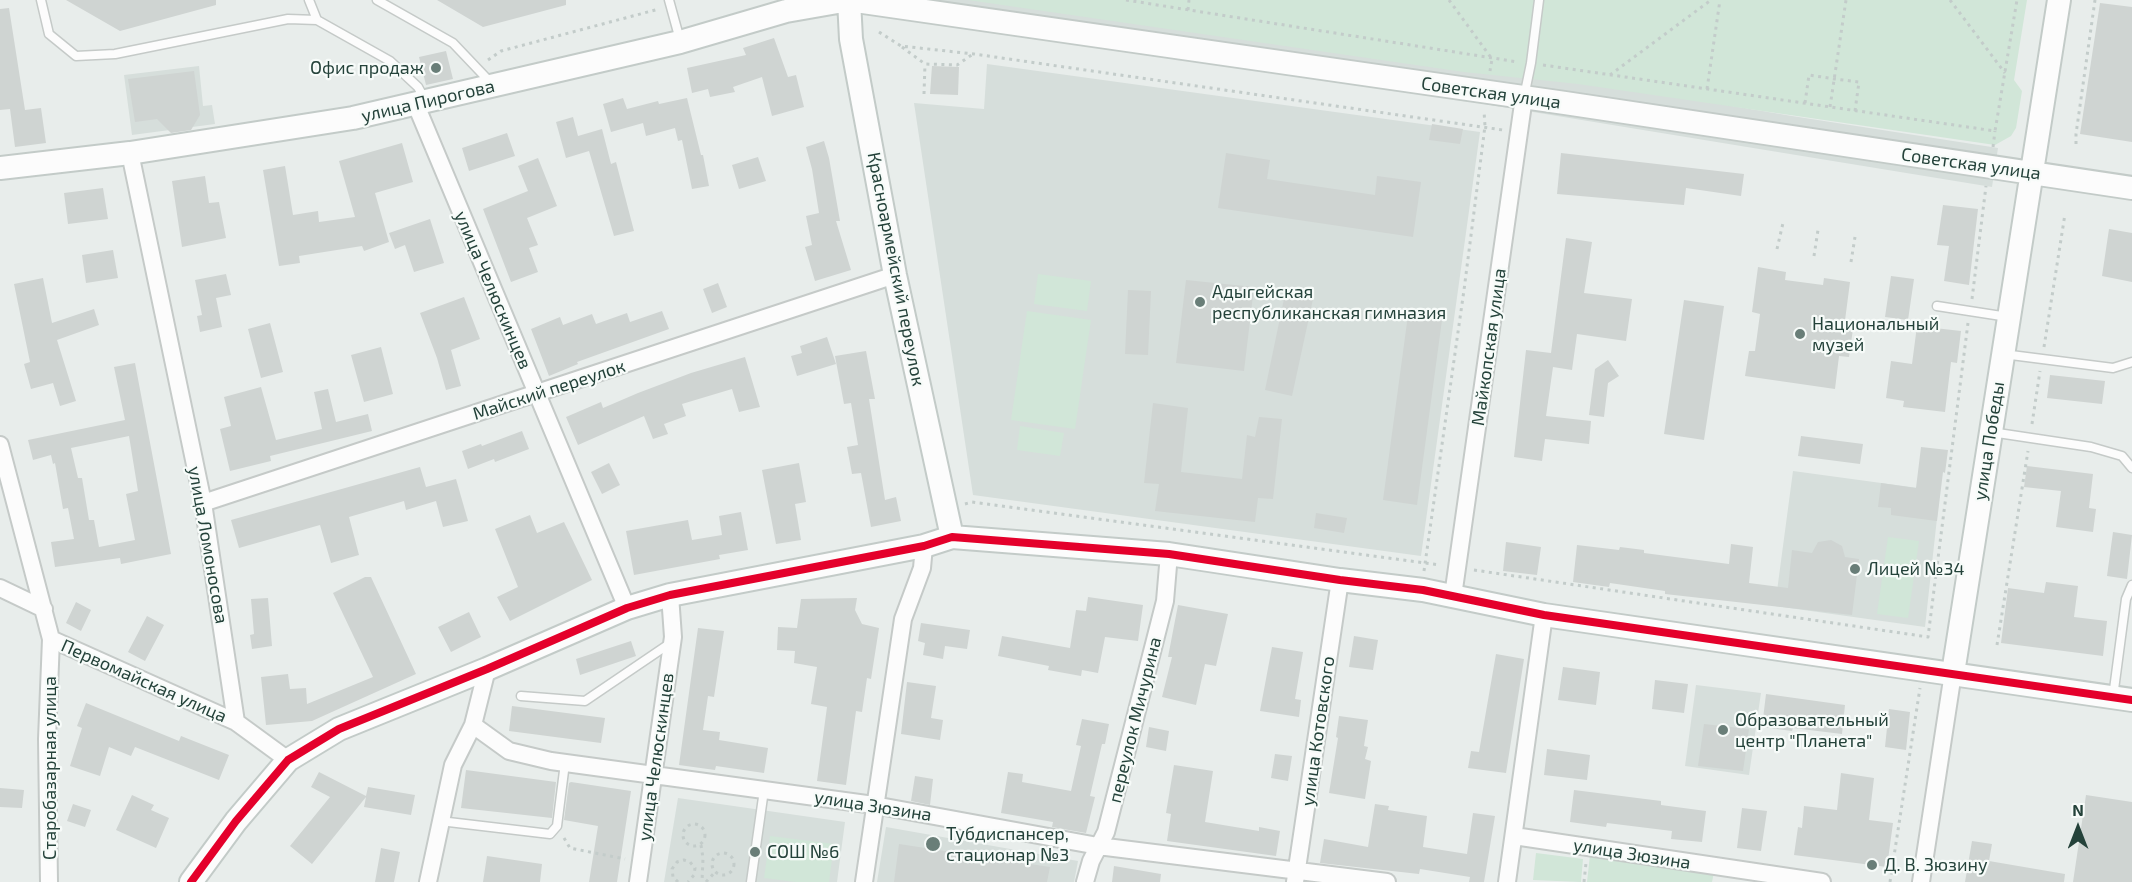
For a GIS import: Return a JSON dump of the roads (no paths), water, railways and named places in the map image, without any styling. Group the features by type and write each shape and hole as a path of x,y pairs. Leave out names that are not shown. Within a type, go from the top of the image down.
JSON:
{"street":[{"name":"Советская улица","path":"849,0 1524,97 2132,188"},
{"name":"улица Пирогова","path":"0,168 130,153 353,118 495,87 680,42 786,11 849,0"},
{"name":"Красноармейский переулок","path":"849,0 851,39 895,275 952,537"},
{"name":"улица Победы","path":"1922,882 2059,0"},
{"name":"Майкопская улица","path":"1453,596 1524,97"},
{"name":"улица Челюскинцев","path":"421,104 537,394 627,608"},
{"name":"улица Ломоносова","path":"130,153 203,503 236,722"},
{"name":"Майский переулок","path":"203,503 895,275"},
{"name":"Старобазарная улица","path":"0,445 51,639 46,739 49,882"},
{"path":"190,882 236,821 288,760 339,729 487,669 627,608 670,595 924,546 952,537 1169,554 1423,590 1544,615 2122,698"},
{"path":"864,882 903,619 922,568 924,546"},
{"name":"переулок Мичурина","path":"1085,882 1090,861 1106,832 1165,601 1169,554"},
{"name":"улица Котовского","path":"1296,876 1340,580"},
{"path":"0,588 44,609"},
{"name":"улица Челюскинцев","path":"638,882 672,642 670,595"},
{"path":"1507,882 1544,615"},
{"name":"Первомайская улица","path":"51,639 236,722"},
{"path":"428,882 453,765 473,725 487,669"},
{"path":"236,722 288,760"},
{"name":"улица Зюзина","path":"473,725 509,751 565,763 874,805 1098,846 1296,876 1387,882"},
{"name":"улица Зюзина","path":"1514,836 1822,882"}],"lane":[{"path":"40,0 49,34 76,56 115,54 288,19 317,20 390,61 418,87 421,104"},
{"path":"309,0 317,20"},
{"path":"377,0 453,43 495,87"},
{"path":"669,0 680,42"},
{"path":"1524,97 1539,0"},
{"path":"1937,306 2009,317"},
{"path":"2003,354 2113,368 2132,363"},
{"path":"1991,432 2091,447 2122,456 2132,468"},
{"path":"2122,698 2126,599 2132,585"},
{"path":"521,696 585,701 672,642"},
{"path":"440,821 550,834 557,826 565,763"},
{"path":"751,882 764,790"}],"place":[{"name":"Офис продаж","path":"436,68"},
{"name":"Адыгейская республиканская гимназия","path":"1200,302"},
{"name":"Национальный музей","path":"1800,334"},
{"name":"Лицей №34","path":"1855,569"},
{"name":"Образовательный центр \"Планета\"","path":"1723,730"},
{"name":"Тубдиспансер, стационар №3","path":"933,844"},
{"name":"СОШ №6","path":"755,852"},
{"name":"Д. В. Зюзину","path":"1872,865"}]}
